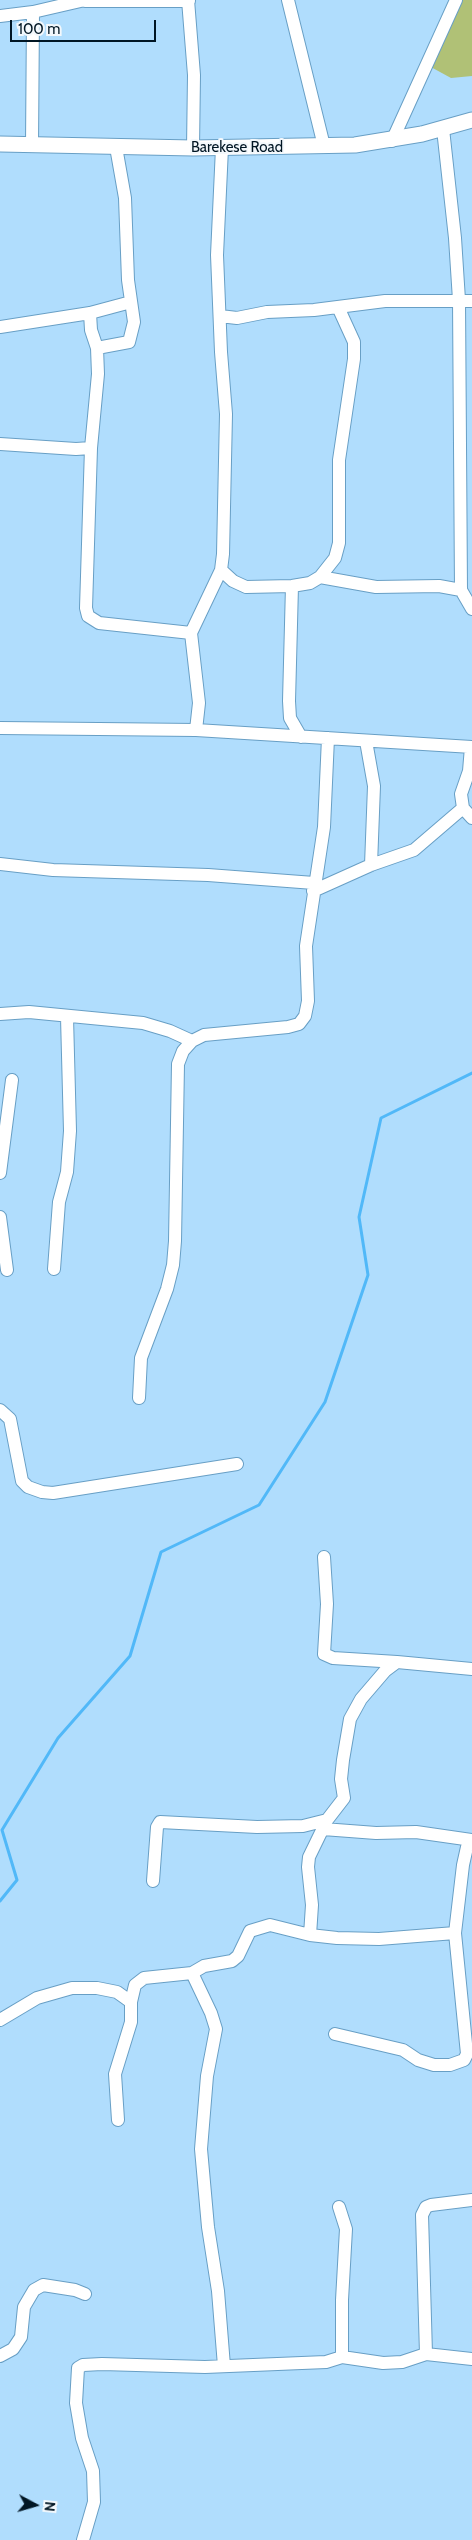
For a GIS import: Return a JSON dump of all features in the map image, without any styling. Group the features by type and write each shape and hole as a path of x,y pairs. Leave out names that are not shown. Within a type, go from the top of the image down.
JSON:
{"main road":[{"name":"Barekese Road","path":"0,144 193,148 324,146 392,141 472,120"}],"street":[{"path":"0,16 33,12 85,0 188,0 194,75 193,148"},
{"path":"288,0 324,146"},
{"path":"392,141 456,0"},
{"path":"32,145 33,12"},
{"path":"443,129 455,238 459,300 460,590 472,609"},
{"path":"97,348 129,342 134,322 131,302 125,198 116,147"},
{"path":"196,730 199,703 191,633 221,570 227,439 217,255 222,148"},
{"path":"220,316 237,318 267,312 338,307 385,301 472,301"},
{"path":"0,327 90,313 131,302"},
{"path":"221,570 234,581 246,587 292,586 310,583 320,577 335,558 339,543 339,460 346,397 354,359 354,342 338,307"},
{"path":"90,313 91,330 97,348 98,394 91,448 86,608 88,616 99,622 191,633"},
{"path":"0,444 76,449 91,448"},
{"path":"320,577 376,587 439,586 460,590"},
{"path":"292,586 290,718 301,737"},
{"path":"0,728 196,730 471,747 469,771 461,794 463,808 472,818"},
{"path":"139,1398 141,1358 167,1289 173,1265 178,1064 183,1051 192,1041 204,1035 288,1028 300,1024 305,1016 308,1001 306,946 324,827 328,738"},
{"path":"366,741 374,786 371,865"},
{"path":"0,864 53,870 208,875 314,887 414,850 463,808"},
{"path":"0,1014 29,1012 143,1023 170,1031 192,1041"},
{"path":"54,1269 59,1202 67,1172 70,1131 67,1017"},
{"path":"0,1174 2,1142 12,1080"},
{"path":"0,1217 7,1270"},
{"path":"0,1410 7,1414 10,1419 22,1481 28,1487 42,1492 53,1493 237,1464"},
{"path":"324,1558 327,1604 324,1654 332,1658 472,1668"},
{"path":"310,1935 312,1905 309,1858 325,1825 344,1798 341,1779 350,1719 361,1699 373,1684 397,1662"},
{"path":"153,1881 157,1827 160,1822 257,1827 325,1825 376,1833 416,1832 472,1842"},
{"path":"335,2034 402,2050 418,2060 434,2065 450,2065 464,2060 467,2054 455,1933 463,1865 467,1847 472,1842"},
{"path":"118,2120 115,2074 131,2022 135,1985 144,1978 192,1973 204,1966 236,1959 247,1934 258,1928 278,1925 310,1935 337,1938 379,1939 455,1933"},
{"path":"192,1973 211,2012 216,2029 207,2076 201,2149 208,2227 218,2291 224,2366"},
{"path":"0,2020 37,1998 72,1988 97,1988 117,1992 132,2002"},
{"path":"426,2354 422,2214 426,2207 431,2205 472,2200"},
{"path":"339,2207 346,2229 342,2300 342,2357"},
{"path":"0,2356 13,2349 21,2337 24,2307 34,2290 43,2285 56,2286 85,2294"},
{"path":"83,2540 94,2502 93,2471 82,2438 76,2403 78,2368 83,2365 224,2366 326,2362 342,2357 383,2363 415,2359 426,2354 472,2360"}],"green space":[{"path":"459,0 472,0 472,76 451,78 429,66"}],"waterway":[{"path":"0,1901 17,1880 2,1830 58,1738 130,1656 161,1552 259,1505 325,1402 368,1275 359,1217 381,1118 472,1073"}]}
